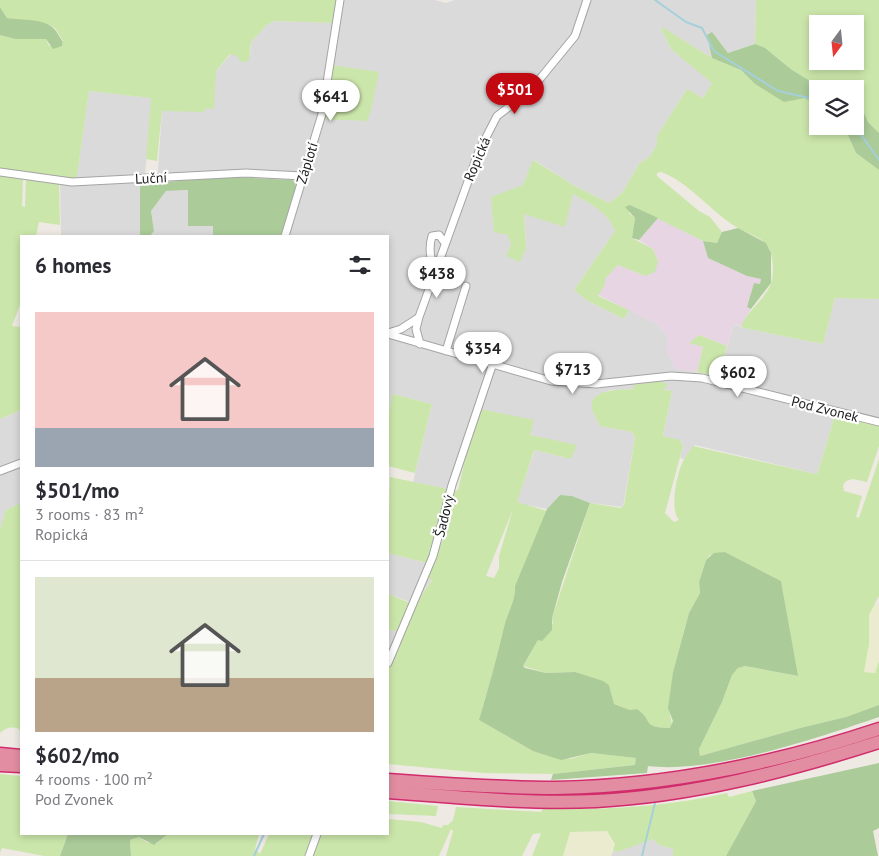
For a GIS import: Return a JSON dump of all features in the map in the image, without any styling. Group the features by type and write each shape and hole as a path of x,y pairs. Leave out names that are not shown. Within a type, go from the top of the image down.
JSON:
{"highway":[{"path":"389,780 524,788 634,784 692,776 766,762 879,729"},
{"path":"389,792 530,801 611,800 749,778 806,765 879,742"},
{"path":"0,754 20,756"},
{"path":"0,765 20,766"}],"street":[{"name":"Záplotí","path":"285,235 322,114 340,0"},
{"name":"Ropická","path":"419,317 479,151 497,116 530,91 575,36 587,0"},
{"name":"Luční","path":"0,172 72,182 246,173 303,176"},
{"path":"435,273 430,259 432,236 439,235 445,243"},
{"path":"446,351 466,286"},
{"path":"419,317 416,329 420,344"},
{"name":"Pod Zvonek","path":"389,333 401,329 419,317"},
{"name":"Pod Zvonek","path":"389,333 534,378 574,384 618,383 671,376 702,378 879,422"},
{"name":"Šadový","path":"389,661 433,556 452,484 492,366"},
{"path":"0,471 20,463"},
{"path":"309,856 317,835"}],"shaded area":[{"path":"336,0 435,0 446,3 455,0 756,0 755,44 728,53 720,42 707,35 712,58 663,28 661,29 671,49 713,83 703,98 687,89 657,136 657,145 650,156 639,164 622,193 609,203 575,186 534,160 509,235 511,244 526,248 524,213 573,194 601,210 611,220 615,231 574,290 588,301 624,319 629,310 657,324 668,336 667,352 675,368 715,376 719,373 734,324 744,328 823,344 835,298 879,299 879,426 835,415 816,474 695,445 684,459 680,458 683,446 681,441 663,437 672,391 662,390 656,382 634,385 635,389 610,390 596,396 593,411 600,426 632,432 635,437 623,507 590,503 572,496 560,495 547,509 516,503 535,450 571,459 530,435 533,420 471,434 468,449 448,489 413,482 432,404 392,394 389,415 389,235 281,235 296,189 231,177 157,183 162,111 216,71 231,54 250,56 251,42 267,25 274,21 333,23"},
{"path":"89,91 152,98 144,184 140,184 140,235 61,235 60,177 77,175"},
{"path":"189,190 213,226 213,235 151,235 154,231 151,211 166,191"},
{"path":"658,218 703,241 708,258 747,276 761,279 760,284 754,283 747,307 751,309 741,326 734,324 727,346 699,335 690,343 703,347 697,372 675,369 667,352 668,336 657,324 598,295 605,285 604,280 618,265 645,276 658,261 653,249 639,240"},
{"path":"20,410 20,503 6,510 0,530 0,419"},
{"path":"389,553 427,563 432,579 419,599 389,666 389,629 398,632 410,602 389,594"},
{"path":"653,838 659,845 673,849 673,856 611,856 613,851 617,852"}],"green space":[{"path":"0,0 336,0 333,23 274,21 267,25 251,42 249,61 241,62 237,56 230,54 216,71 214,109 206,108 204,112 162,111 157,161 146,159 151,98 89,91 77,176 74,179 0,169 0,35 15,39 46,39 49,46 63,41 55,28 50,25 7,18 0,7"},
{"path":"756,0 879,0 879,133 868,122 864,113 864,80 809,80 809,82 755,44"},
{"path":"0,7 7,18 37,21 50,26 62,40 62,46 53,49 46,39 15,39 0,35"},
{"path":"662,27 712,58 741,70 755,84 805,98 809,101 809,135 848,135 856,153 879,170 879,299 835,298 823,344 741,326 748,314 767,292 770,285 773,266 769,248 761,240 728,222 681,182 661,172 657,173 657,176 699,211 710,217 722,232 717,243 703,241 630,205 629,213 635,218 632,238 653,249 658,261 655,272 645,276 618,265 605,279 605,285 598,296 629,310 624,319 588,301 574,290 615,231 603,213 573,194 565,227 524,214 526,248 520,262 506,256 511,244 508,235 494,232 491,197 523,185 533,160 575,186 609,203 622,193 639,164 650,156 657,145 657,136 687,89 703,98 712,83 671,49 661,29"},
{"path":"712,32 728,53 755,44 765,48 792,70 809,80 809,101 805,98 784,102 755,84 741,70 712,58 707,35"},
{"path":"331,65 379,72 367,121 324,119"},
{"path":"864,113 868,122 879,133 879,170 856,153 848,135 864,135"},
{"path":"0,174 23,179 22,206 25,207 26,179 59,184 60,225 39,222 36,235 20,235 20,305 12,326 20,327 20,410 0,419"},
{"path":"231,177 292,180 295,182 296,189 281,235 213,235 213,226 188,226 188,190 166,191 151,211 154,231 151,235 140,235 140,184"},
{"path":"630,205 658,218 639,240 632,238 635,218 625,207"},
{"path":"738,228 766,243 771,253 771,283 751,309 747,307 754,283 760,284 761,279 747,276 708,258 703,241 717,243 722,232"},
{"path":"699,335 727,346 719,373 715,376 697,372 703,347 689,343"},
{"path":"661,381 668,385 663,390 672,391 663,436 680,440 683,446 665,513 674,522 679,520 676,515 674,499 679,472 684,459 693,446 816,474 835,415 879,426 879,446 867,482 853,479 846,481 843,485 844,491 862,496 856,517 859,518 879,459 879,596 869,615 869,644 864,672 875,673 879,661 879,705 846,717 700,756 699,749 722,702 732,675 738,668 745,666 797,676 781,581 725,552 710,555 706,560 699,582 700,593 689,613 673,672 670,714 672,725 670,728 655,727 637,709 630,710 614,704 609,685 575,672 546,673 523,666 538,640 553,624 552,618 590,503 621,508 624,505 635,437 632,432 600,426 593,412 592,404 594,398 605,392 634,389 633,385"},
{"path":"392,394 432,404 415,473 389,466 389,415"},
{"path":"480,409 534,420 530,435 577,445 571,459 535,450 533,454 517,502 547,511 515,586 514,596 505,622 479,720 533,751 570,759 591,753 636,758 635,765 553,774 484,773 389,764 389,667 419,599 432,580 427,577 442,542 454,491 458,490 471,434","holes":["513,509 499,556 499,568 494,578 486,576"]},
{"path":"390,477 448,489 437,538 427,563 389,553"},
{"path":"560,495 572,496 590,503 562,582 552,618 552,630 542,641 538,640 523,666 525,668 546,673 575,672 603,681 609,685 614,704 630,710 637,709 646,717 651,725 670,728 673,721 668,708 673,672 689,613 700,593 699,582 706,560 714,553 725,552 781,581 798,676 745,666 738,668 732,675 722,702 699,749 700,756 846,717 879,705 879,717 796,744 733,760 674,767 648,766 647,773 551,780 553,774 635,765 636,758 591,753 561,760 533,751 479,720 505,622 514,596 515,586 547,509"},
{"path":"20,503 20,732 19,729 11,728 0,733 0,530 6,510"},
{"path":"389,594 410,603 397,632 389,629"},
{"path":"875,604 879,605 879,661 875,673 864,672 869,644 869,615"},
{"path":"879,763 879,828 873,831 878,856 726,856 756,801 752,791"},
{"path":"0,774 20,776 20,835 68,835 60,856 44,856 2,848 0,853"},
{"path":"752,791 756,801 726,856 673,856 673,849 659,845 653,839 617,852 613,851 615,844 607,831 570,832 563,856 532,856 541,833 533,834 522,856 446,856 453,831 451,829 439,856 312,856 320,835 389,835 389,819 421,822 442,828 443,825 448,825 453,820 456,807 541,812 543,809 612,808 682,802 727,793 729,797"},
{"path":"389,801 438,806 436,816 389,814"},
{"path":"607,831 615,844 611,856 563,856 570,832"},
{"path":"68,835 167,835 154,845 139,837 130,840 131,856 60,856"},
{"path":"167,835 259,835 255,849 260,854 269,835 315,835 307,856 131,856 130,840 139,837 146,842 156,844"}],"waterway":[{"path":"655,0 686,22 702,28 714,51 778,91 809,98"},
{"path":"861,135 879,160"},
{"path":"642,856 656,799"},
{"path":"254,856 264,835"}]}
